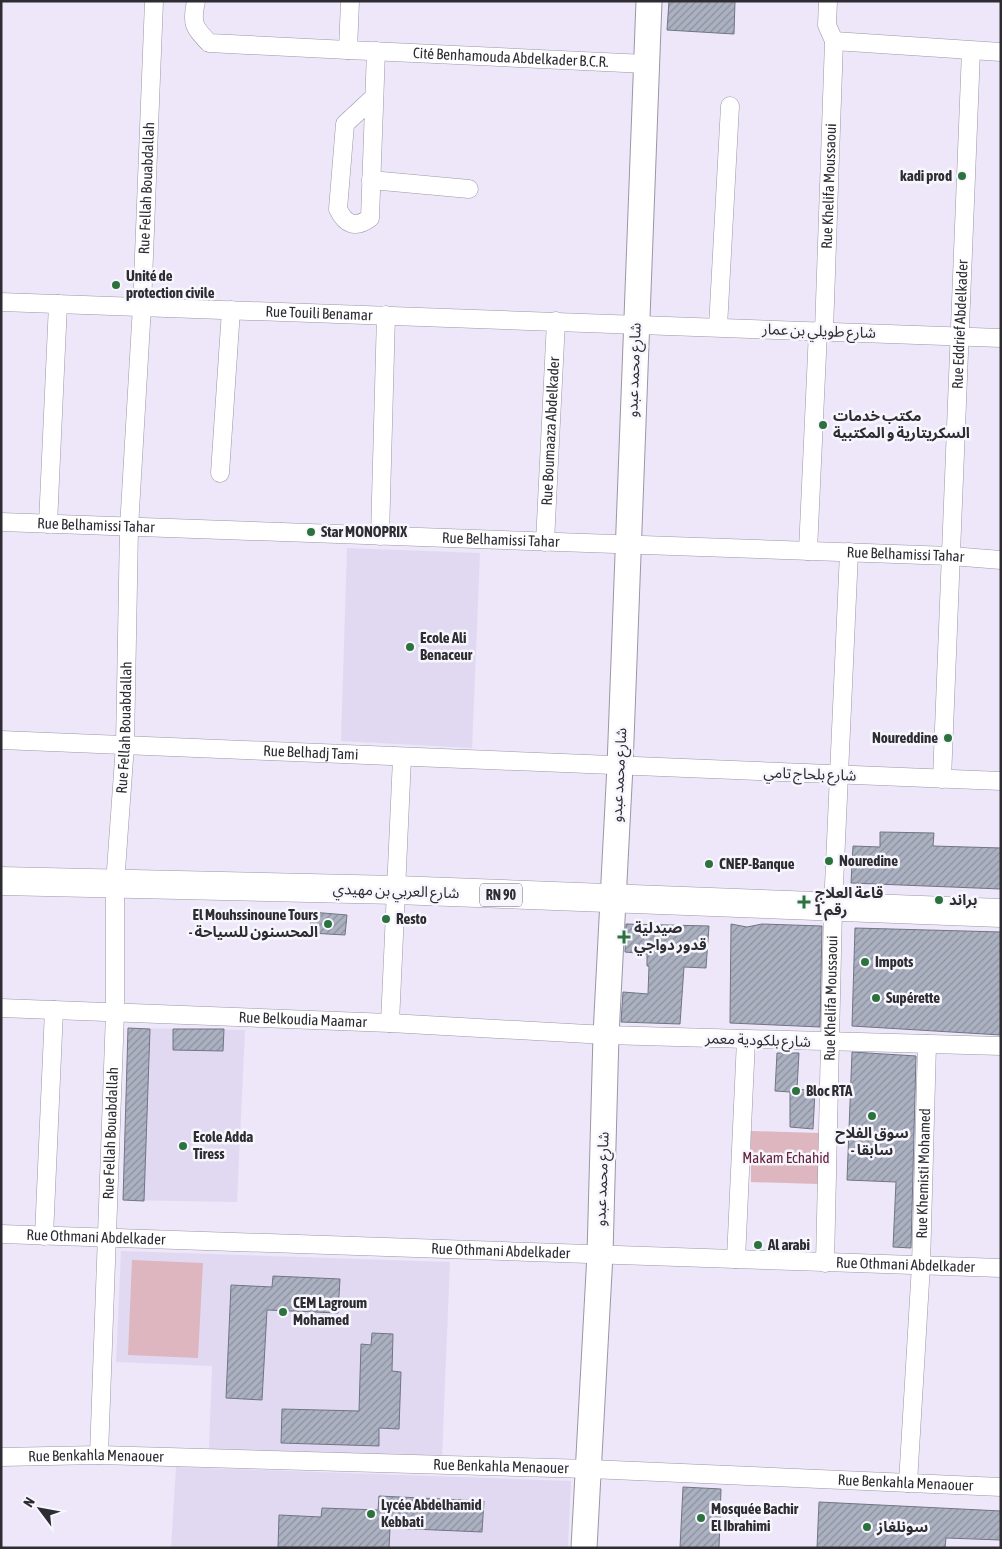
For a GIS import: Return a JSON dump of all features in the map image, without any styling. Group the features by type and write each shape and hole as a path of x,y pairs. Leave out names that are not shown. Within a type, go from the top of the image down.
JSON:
{"main road":[{"name":"شارع العربي بن مهيدي","path":"1,881 396,890 612,900 1001,913"}],"street":[{"name":"Rue Fellah Bouabdallah","path":"99,1455 109,1237 116,1013 115,884 125,745 128,528 142,306 154,1"},
{"name":"Cité Benhamouda Abdelkader B.C.R.","path":"196,1 193,15 194,28 209,44 646,64"},
{"path":"348,50 350,1"},
{"name":"شارع محمد عبدو","path":"584,1548 590,1469 600,1254 606,1036 620,766 649,1"},
{"name":"Rue Khelifa Moussaoui","path":"808,551 821,331 834,41 827,25 828,1"},
{"path":"834,41 1001,52"},
{"path":"374,97 344,124 338,209 343,219 352,225 362,224 370,218 376,51"},
{"name":"Rue Eddrief Abdelkader","path":"942,779 971,51"},
{"path":"718,327 730,106"},
{"path":"371,180 469,189"},
{"name":"Rue Touili Benamar","path":"1,302 636,324"},
{"path":"48,524 58,304"},
{"path":"220,473 231,310"},
{"path":"380,536 386,315"},
{"name":"Rue Boumaaza Abdelkader","path":"545,542 556,321"},
{"name":"شارع طويلي بن عمار","path":"636,324 1001,338"},
{"name":"Rue Belhamissi Tahar","path":"1,522 128,528 849,552 1001,560"},
{"name":"Rue Khelifa Moussaoui","path":"825,1263 833,908 841,775 849,552"},
{"name":"Rue Belhadj Tami","path":"1,740 620,766"},
{"path":"390,1023 402,758"},
{"name":"شارع بلحاج تامي","path":"620,766 1001,781"},
{"name":"Rue Belkoudia Maamar","path":"1,1008 390,1023 606,1036"},
{"path":"44,1236 54,1010"},
{"name":"شارع بلكودية معمر","path":"606,1036 1001,1046"},
{"path":"736,1259 746,1040"},
{"name":"Rue Khemisti Mohamed","path":"908,1483 921,1265 927,1044"},
{"name":"Rue Othmani Abdelkader","path":"1,1234 1001,1268"},
{"name":"Rue Benkahla Menaouer","path":"1,1457 99,1455 590,1469 1001,1487"}],"shaded area":[{"name":"Ecole Ali Benaceur","path":"347,548 480,553 472,748 341,741"},
{"name":"Ecole Adda Tiress","path":"128,1028 245,1030 237,1202 123,1200"},
{"name":"CEM Lagroum Mohamed","path":"121,1251 450,1262 442,1457 209,1449 212,1366 116,1362"},
{"name":"Lycée Abdelhamid Kebbati","path":"176,1467 571,1481 568,1548 171,1548"}],"green space":[{"name":"Makam Echahid","path":"751,1131 820,1133 818,1184 751,1182"},
{"path":"132,1260 203,1263 198,1358 128,1355"}],"building":[{"path":"669,1 735,1 734,34 667,30"},
{"path":"880,832 934,833 933,846 1001,848 1001,889 851,883 853,846 880,847"},
{"name":"El Mouhssinoune Tours - المحسنون للسياحة","path":"311,912 347,915 345,935 310,933"},
{"path":"626,924 709,926 706,968 684,967 680,1024 621,1022 623,992 648,994 649,966 647,966 647,954 625,952"},
{"path":"731,924 747,927 762,924 822,926 820,1027 730,1023"},
{"path":"855,928 1001,932 1001,1035 852,1026"},
{"path":"128,1028 150,1029 144,1201 123,1200"},
{"path":"173,1029 224,1029 223,1051 173,1050"},
{"name":"سوق الفلاح - سابقا","path":"852,1052 916,1056 911,1248 893,1247 896,1182 847,1180"},
{"name":"Bloc RTA","path":"777,1053 799,1053 797,1089 815,1091 813,1129 790,1127 790,1092 775,1091"},
{"path":"273,1276 340,1279 338,1313 267,1310 262,1400 226,1398 231,1285 272,1287"},
{"path":"372,1333 393,1334 392,1371 401,1372 399,1429 379,1428 379,1446 281,1443 282,1409 359,1411 361,1344 371,1345"},
{"name":"Mosquée Bachir El Ibrahimi","path":"683,1487 721,1489 719,1548 680,1548"},
{"path":"379,1496 484,1501 482,1532 390,1528 389,1548 278,1547 279,1515 321,1517 322,1508 378,1510"},
{"name":"سونلغاز","path":"819,1502 1001,1511 1001,1540 946,1538 945,1548 817,1548"}],"place":[{"name":"kadi prod","path":"962,176"},
{"name":"Unité de protection civile","path":"116,285"},
{"name":"مكتب خدمات السكريتارية و المكتبية","path":"823,425"},
{"name":"Star MONOPRIX","path":"311,532"},
{"name":"Ecole Ali Benaceur","path":"410,647"},
{"name":"Noureddine","path":"948,738"},
{"name":"Nouredine","path":"829,861"},
{"name":"CNEP-Banque","path":"709,864"},
{"name":"براند","path":"939,900"},
{"name":"قاعة العلاج رقم 1","path":"804,902"},
{"name":"Resto","path":"386,919"},
{"name":"El Mouhssinoune Tours - المحسنون للسياحة","path":"328,924"},
{"name":"صيدلية قدور دواجي","path":"624,937"},
{"name":"Impots","path":"865,962"},
{"name":"Supérette","path":"876,998"},
{"name":"Bloc RTA","path":"796,1091"},
{"name":"سوق الفلاح - سابقا","path":"872,1116"},
{"name":"Ecole Adda Tiress","path":"183,1146"},
{"name":"Al arabi","path":"758,1245"},
{"name":"CEM Lagroum Mohamed","path":"283,1312"},
{"name":"Lycée Abdelhamid Kebbati","path":"371,1514"},
{"name":"Mosquée Bachir El Ibrahimi","path":"701,1518"},
{"name":"سونلغاز","path":"867,1527"}]}
